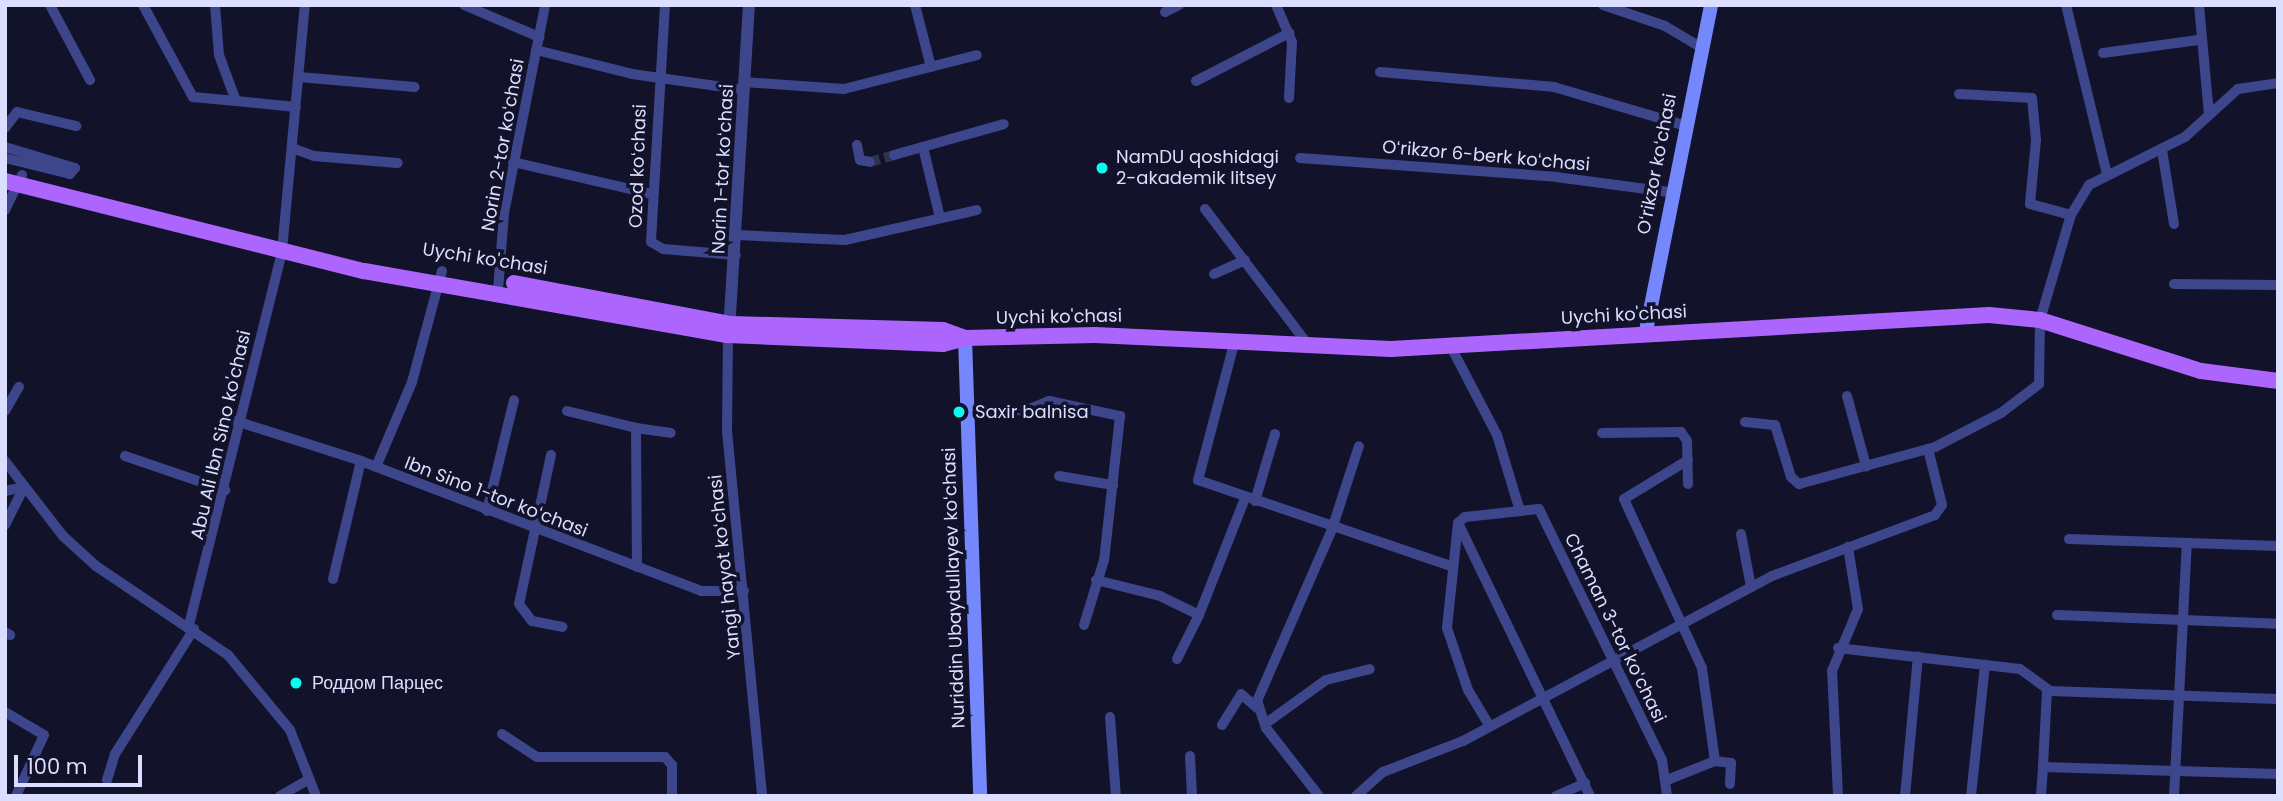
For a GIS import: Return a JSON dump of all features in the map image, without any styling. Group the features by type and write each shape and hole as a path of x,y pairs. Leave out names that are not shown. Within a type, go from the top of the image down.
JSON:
{"main road":[{"name":"Oʻrikzor koʻchasi","path":"1646,331 1669,192 1711,5"},
{"name":"Uychi ko'chasi","path":"5,171 15,181 283,247 730,330 839,344 943,344 965,338 1235,340 1309,346 1451,347 1646,331 1977,315 2040,320 2155,359 2278,381"},
{"name":"Nuriddin Ubaydullayev koʻchasi","path":"965,338 981,796"}],"street":[{"path":"50,5 90,79"},
{"path":"143,5 193,97 296,107"},
{"path":"215,5 219,55 236,102"},
{"name":"Abu Ali Ibn Sino ko'chasi","path":"107,780 115,754 191,627 225,490 236,421 283,247 305,5"},
{"path":"464,5 539,37"},
{"name":"Norin 2-tor koʻchasi","path":"498,285 513,162 545,5"},
{"name":"Ozod koʻchasi","path":"664,5 657,77 652,194 656,247 736,255"},
{"name":"Norin 1-tor koʻchasi","path":"730,330 748,5"},
{"path":"915,5 931,66"},
{"path":"1165,12 1179,5"},
{"path":"1276,5 1289,33 1289,98"},
{"path":"1603,5 1658,23 1702,48"},
{"path":"2066,5 2107,174"},
{"path":"2199,5 2198,40 2209,115"},
{"path":"1196,81 1289,33"},
{"path":"2103,53 2198,40"},
{"path":"536,50 657,77 744,86 834,90 978,55"},
{"path":"1380,72 1555,87 1683,125"},
{"path":"299,77 415,87"},
{"path":"1745,422 1775,425 1791,477 1799,484 1927,449 2036,388 2040,320 2071,215 2089,186 2107,174 2162,149 2243,86 2278,83"},
{"path":"1959,94 2032,98 2036,140 2031,204 2071,215"},
{"path":"5,128 17,112 76,126"},
{"path":"894,155 1004,124"},
{"path":"857,145 860,160 870,162"},
{"path":"5,147 75,168 70,174 5,158"},
{"path":"923,147 940,218"},
{"path":"292,148 314,156 398,163"},
{"path":"2162,149 2174,224"},
{"name":"Oʻrikzor 6-berk koʻchasi","path":"1300,159 1556,177 1669,192"},
{"path":"513,162 652,194"},
{"path":"5,210 15,181"},
{"path":"1205,209 1309,346"},
{"path":"737,235 845,240 976,211"},
{"path":"1214,274 1245,260"},
{"path":"376,467 412,382 441,276"},
{"path":"2174,284 2278,285"},
{"name":"Yangi hayot koʻchasi","path":"730,330 727,420 762,796"},
{"path":"1235,340 1196,478 1332,529 1451,566"},
{"path":"1451,347 1497,435 1519,508 1458,523"},
{"path":"5,411 19,387"},
{"path":"1847,397 1866,466"},
{"path":"487,511 514,400"},
{"path":"967,411 1027,410 1049,401 1117,414 1113,485 1096,580 1084,625"},
{"path":"567,411 636,428 671,433"},
{"name":"Ibn Sino 1-tor koʻchasi","path":"236,421 360,461 537,531 701,591 744,591"},
{"path":"636,428 637,567"},
{"path":"1602,433 1681,432 1688,460 1688,484"},
{"path":"1177,659 1250,500 1275,434"},
{"path":"1257,708 1332,529 1359,446"},
{"path":"1356,796 1372,778 1455,745 1488,722 1687,627 1751,587 1938,513 1942,505 1927,449"},
{"path":"551,455 537,531 519,604 532,621 562,627"},
{"path":"125,456 225,490"},
{"path":"1688,460 1624,499 1687,627 1702,668 1714,761"},
{"path":"5,461 24,487 96,566 191,627 228,655 278,714 316,796"},
{"path":"333,579 360,461"},
{"path":"1059,477 1113,485"},
{"path":"5,491 24,487"},
{"path":"5,524 7,511 24,487"},
{"name":"Chaman 3-tor koʻchasi","path":"1519,508 1535,507 1542,515 1615,663 1667,780"},
{"path":"1458,523 1451,566 1447,628 1468,690 1488,722"},
{"path":"1458,523 1545,697 1590,796"},
{"path":"1741,534 1751,587"},
{"path":"2068,539 2278,546"},
{"path":"2174,796 2188,543"},
{"path":"1839,796 1832,678 1838,648 1858,609 1848,547"},
{"path":"1096,580 1160,596 1199,615"},
{"path":"2057,615 2278,624"},
{"path":"1838,648 2027,671 2047,690 2278,699"},
{"path":"1905,796 1918,657"},
{"path":"1971,796 1985,665"},
{"path":"1265,724 1326,680 1370,669"},
{"path":"2041,796 2047,690"},
{"path":"1222,725 1241,694 1257,708 1265,724 1320,796"},
{"path":"5,712 44,735 16,796"},
{"path":"1110,717 1116,796"},
{"path":"502,734 537,757 665,757 672,765 672,796"},
{"path":"1190,756 1192,796"},
{"path":"1667,796 1667,780 1714,761 1731,763 1730,784"},
{"path":"2043,766 2278,774"},
{"path":"281,796 308,780"},
{"path":"1556,796 1585,783"}],"tunnel":[{"path":"870,162 894,155"}],"place":[{"name":"NamDU qoshidagi 2-akademik litsey","path":"1102,168"},
{"name":"Saxir balnisa","path":"959,412"},
{"name":"Роддом Парцес","path":"296,683"}]}
